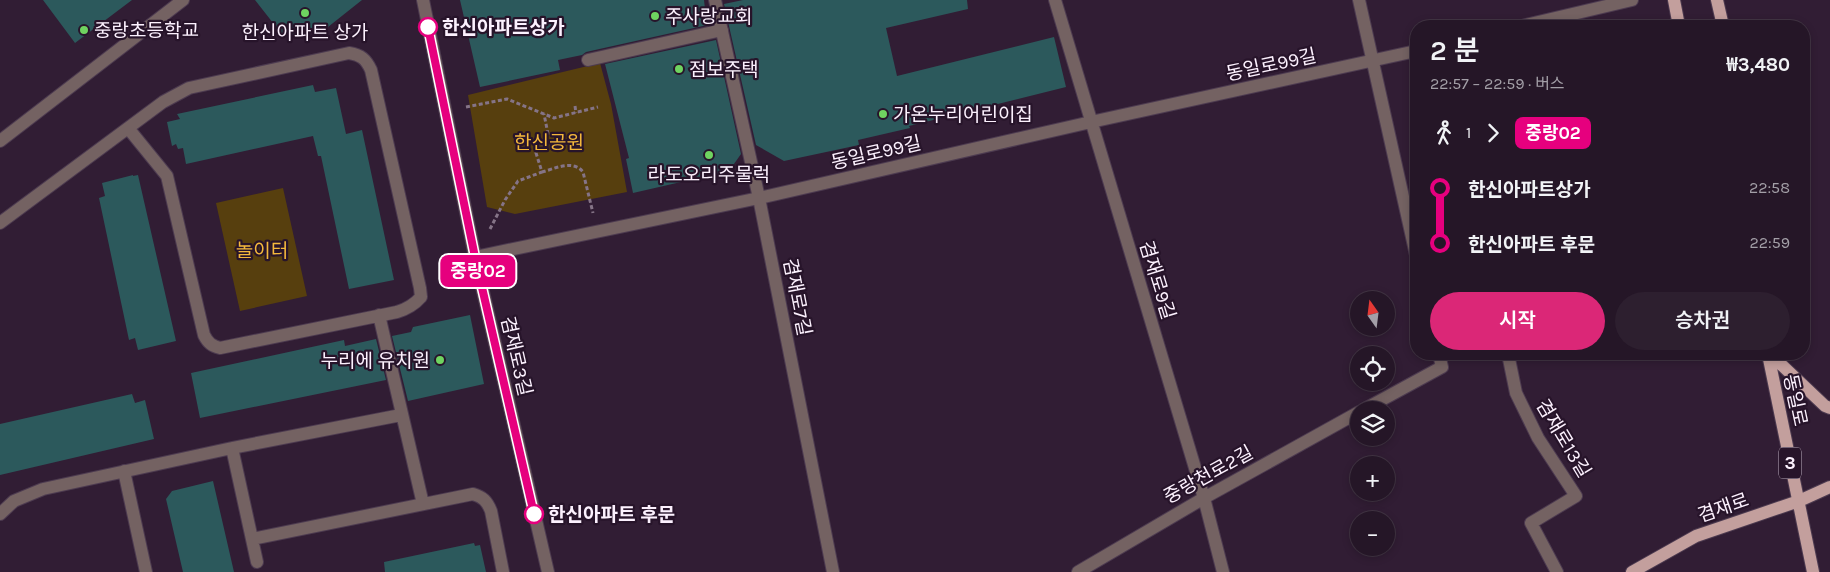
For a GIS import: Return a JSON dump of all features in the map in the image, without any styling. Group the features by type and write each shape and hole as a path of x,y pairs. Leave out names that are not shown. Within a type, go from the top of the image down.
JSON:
{"main road":[{"path":"1674,0 1678,20"},
{"path":"1717,0 1722,20"},
{"name":"동일로","path":"1770,360 1813,572"},
{"path":"1775,360 1825,406 1830,408"},
{"name":"겸재로","path":"1632,572 1696,536 1799,501 1830,487"}],"street":[{"path":"0,141 182,0"},
{"name":"겸재로3길","path":"423,0 475,257 548,572"},
{"name":"겸재로7길","path":"715,0 759,198 833,572"},
{"name":"겸재로9길","path":"1055,0 1204,498 1223,572"},
{"path":"1359,0 1410,228"},
{"path":"1547,20 1632,0"},
{"path":"588,60 722,30"},
{"name":"동일로99길","path":"475,257 759,198 1091,122 1410,52"},
{"path":"0,223 163,102 190,88 349,53 359,55 366,61 371,70 421,298 406,309 220,348 213,346 204,335 167,176 128,128"},
{"path":"379,315 423,504"},
{"path":"1380,401 1442,367 1440,360"},
{"name":"겸재로13길","path":"1509,360 1516,393 1533,429 1576,496 1531,523 1557,572"},
{"path":"0,514 14,501 34,492 232,448 401,415"},
{"name":"중랑천로2길","path":"1078,572 1204,498 1350,417"},
{"path":"232,448 257,562"},
{"path":"124,472 146,572"},
{"path":"252,539 473,494 481,496 487,502 491,511 503,572"}],"path":[{"path":"445,112 507,99 554,118 598,107"},
{"path":"575,106 576,112"},
{"path":"542,172 536,153 548,134 544,114"},
{"path":"475,257 513,188 524,178 573,165 579,167 582,172 598,232"}],"green space":[{"name":"한신공원","path":"600,63 611,104 627,192 515,214 487,207 468,95"},
{"name":"놀이터","path":"283,188 307,296 240,311 216,203"}],"building":[{"path":"43,0 132,0 75,43"},
{"name":"한신아파트 상가","path":"255,0 362,0 328,27 284,37"},
{"path":"460,0 704,0 705,9 708,8 712,24 586,52 582,55 558,60 560,70 480,87"},
{"path":"743,0 967,0 968,9 886,28 897,76 1054,37 1066,87 858,140 859,145 784,161 756,145 724,4"},
{"path":"716,40 741,154 729,171 633,193 626,159 629,158 605,64"},
{"path":"313,85 315,92 336,88 346,134 362,130 394,280 349,289 321,156 318,156 313,136 186,164 183,148 178,149 176,144 172,146 167,122 180,119 177,114"},
{"path":"138,175 176,341 138,350 135,338 129,340 99,198 105,196 102,183"},
{"name":"누리에 유치원","path":"470,315 484,384 408,401 392,336 411,332 413,327"},
{"path":"376,339 386,380 200,418 191,373 344,340 345,346"},
{"path":"132,394 135,403 145,400 154,439 0,475 0,424"},
{"path":"213,481 234,572 183,572 166,499 172,491"},
{"path":"474,543 475,546 480,545 486,572 385,572 384,562"}],"bus line":[{"name":"중랑02","path":"428,27 475,257 534,514"}],"place":[{"name":"한신아파트 상가","path":"305,13"},
{"name":"주사랑교회","path":"655,16"},
{"name":"한신아파트상가","path":"428,27"},
{"name":"중랑초등학교","path":"84,30"},
{"name":"점보주택","path":"679,69"},
{"name":"가온누리어린이집","path":"883,114"},
{"name":"라도오리주물럭","path":"709,155"},
{"name":"누리에 유치원","path":"440,360"},
{"name":"한신아파트 후문","path":"534,514"}]}
